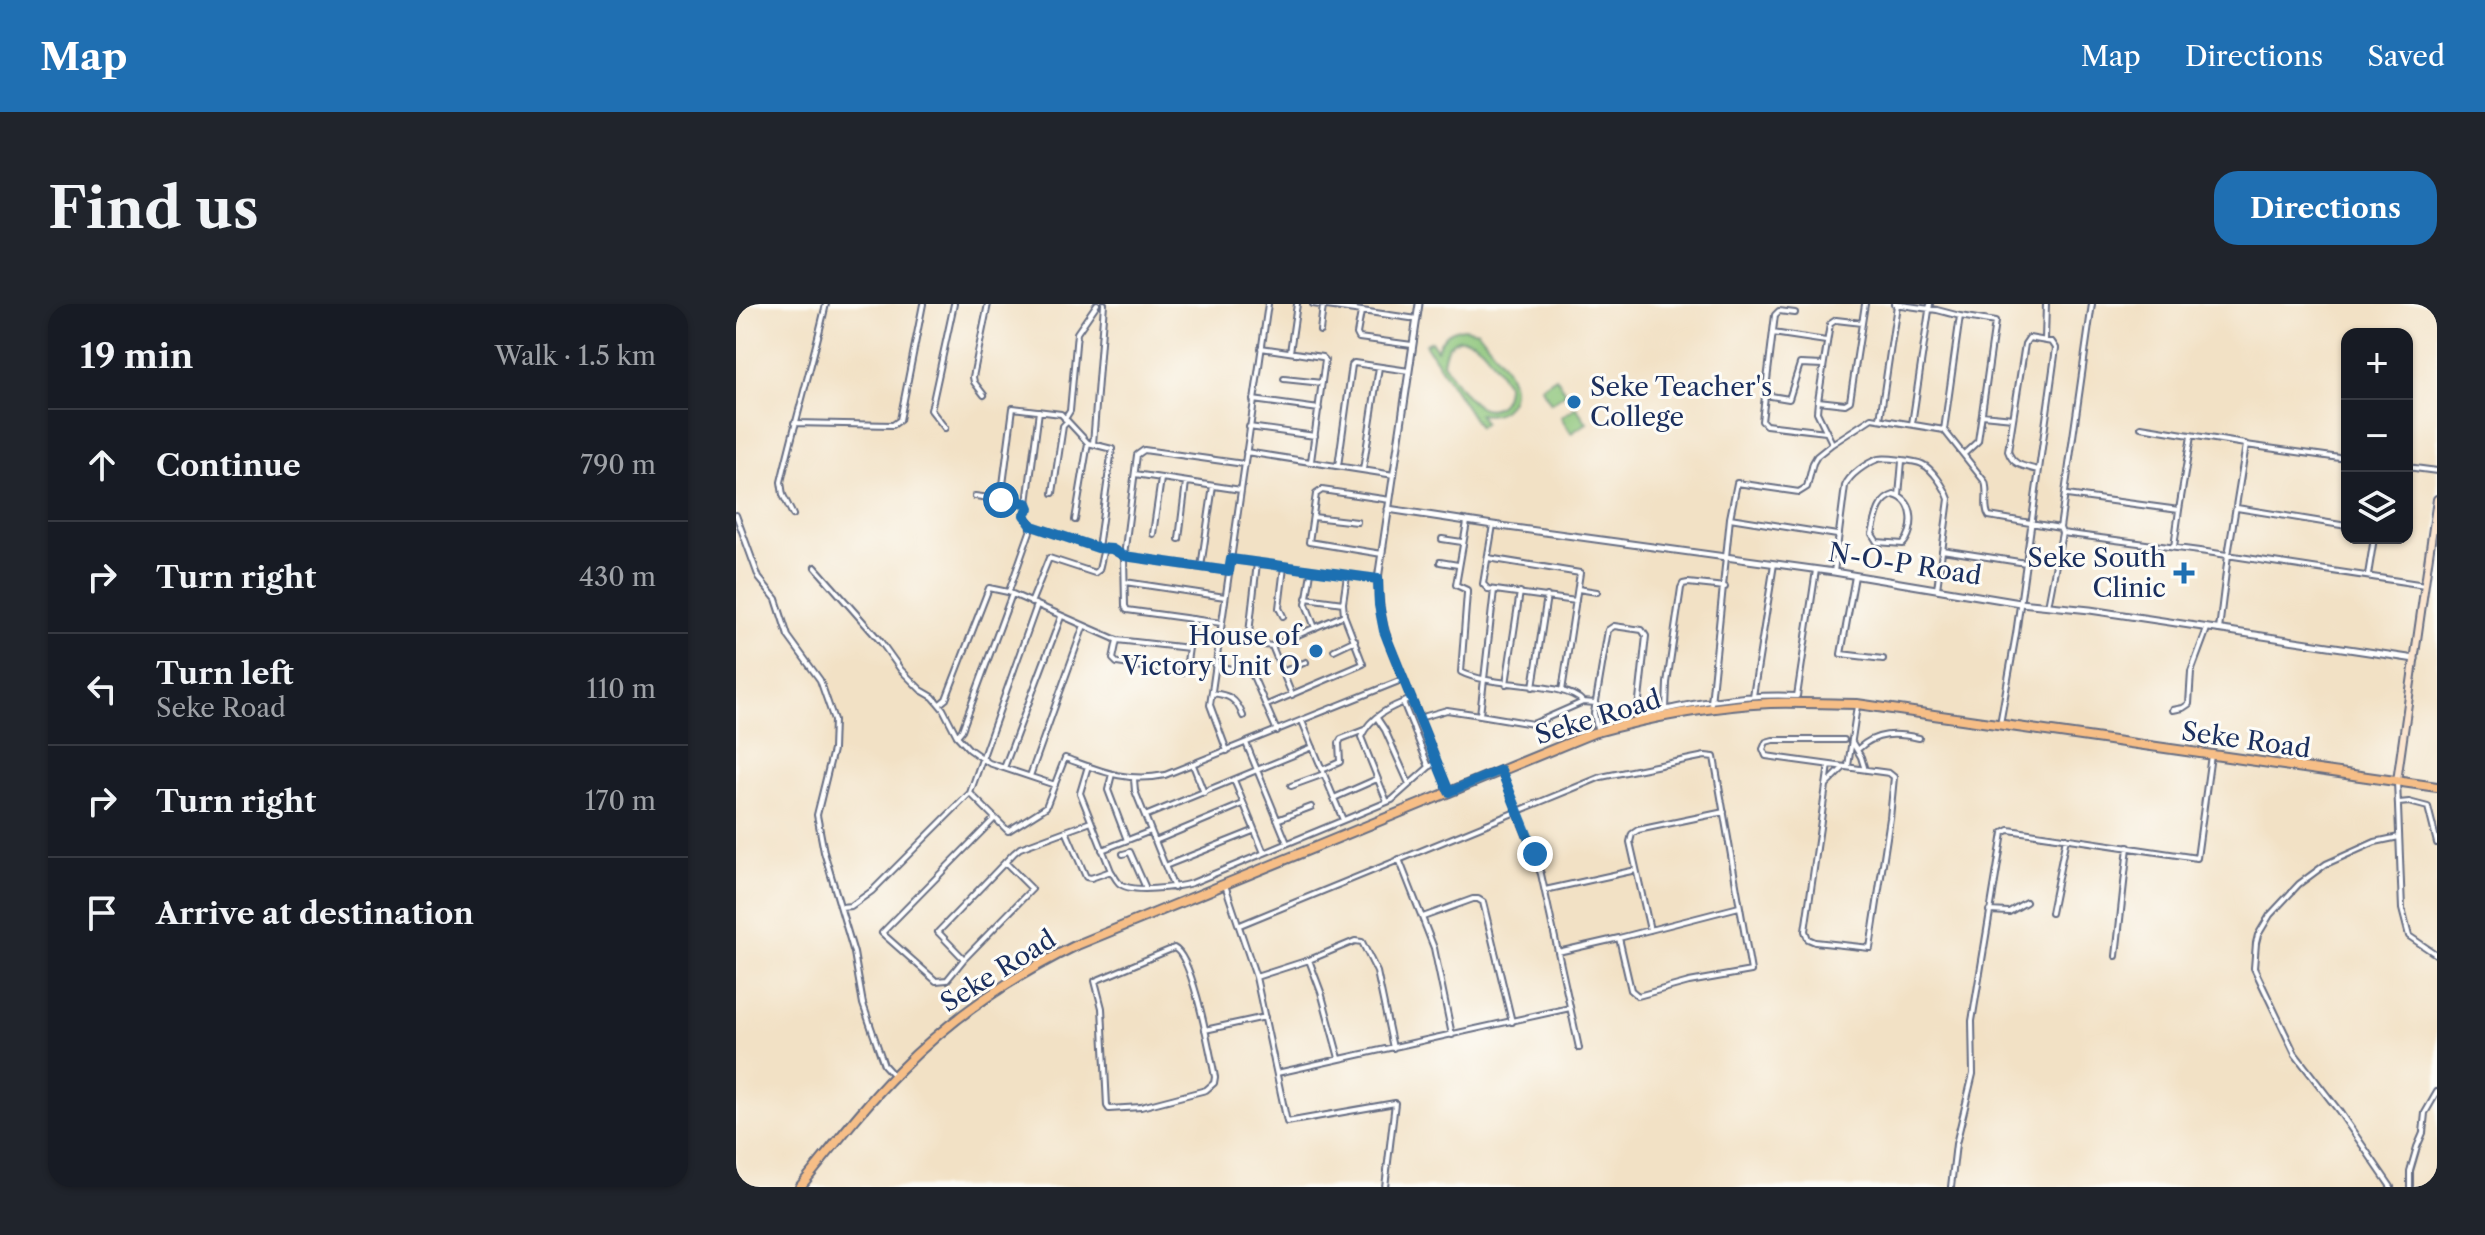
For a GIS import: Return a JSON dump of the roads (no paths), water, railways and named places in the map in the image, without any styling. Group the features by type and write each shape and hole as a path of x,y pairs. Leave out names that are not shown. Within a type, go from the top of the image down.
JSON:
{"main road":[{"path":"2397,781 2437,499"},
{"name":"Seke Road","path":"800,1187 894,1076 941,1031 969,1009 1046,961 1077,945 1593,733 1663,715 1751,704 1857,704 2437,787"}],"street":[{"path":"793,515 783,495 781,482 826,304"},
{"path":"794,423 898,423 923,304"},
{"path":"945,428 931,410 954,304"},
{"path":"984,395 973,377 988,304"},
{"path":"1053,493 1063,426 1070,411 1077,333 1097,304"},
{"path":"1075,520 1090,444 1104,304"},
{"path":"1227,751 1211,710 1212,693 1268,304"},
{"path":"1290,352 1297,304"},
{"path":"1313,304 1417,319"},
{"path":"1419,304 1378,579 1382,622 1449,792"},
{"path":"1818,401 1845,404 1850,401 1865,304"},
{"path":"1880,419 1896,304 1929,307 1995,322 1978,441 1964,454"},
{"path":"2045,340 2046,304"},
{"path":"2048,606 2067,495 2092,304"},
{"path":"1320,331 1323,306"},
{"path":"1912,424 1929,307"},
{"path":"1795,313 1777,311 1775,315 1762,418 1766,425 1826,432"},
{"path":"1361,312 1359,338 1412,345"},
{"path":"1944,430 1960,316"},
{"path":"1832,444 1817,412 1830,324 1833,320 1862,323"},
{"path":"1773,333 1826,341"},
{"path":"2000,724 2032,524 2056,348 2052,342 2029,338 2025,342 2008,451 2017,465 2038,470"},
{"path":"1261,348 1324,358 1326,362 1311,461"},
{"path":"1338,466 1351,367 1354,363 1409,371"},
{"path":"1765,395 1789,399 1800,364 1823,365"},
{"path":"1363,470 1379,367"},
{"path":"1284,379 1322,383"},
{"path":"1253,400 1319,409"},
{"path":"841,907 851,906 872,891 970,793 1048,559 1095,573 1099,570 1113,453 1110,447 1090,444 1061,414 1013,408 1001,500"},
{"path":"1039,411 1027,503 1029,508 1024,515 1032,526 1112,549 1124,556 1229,571"},
{"path":"1982,415 2013,418"},
{"path":"1711,703 1735,484 1799,492 1807,487 1815,459 1867,420 1880,419 1944,430 1985,482 1989,516 2061,530 2425,585"},
{"path":"1249,427 1315,436"},
{"path":"2141,427 2341,458"},
{"path":"2174,547 2191,436"},
{"path":"2219,631 2246,445"},
{"path":"1221,623 1128,611 1125,606 1124,556 1137,455 1141,451 1244,464"},
{"path":"1246,452 1394,475"},
{"path":"1834,572 1837,535 1849,478 1878,459 1902,461 1924,465 1947,494 1949,503 1937,589"},
{"path":"1899,496 1902,461"},
{"path":"2413,468 2437,471"},
{"path":"1135,474 1241,490"},
{"path":"1153,534 1161,479"},
{"path":"1179,539 1186,482"},
{"path":"1201,567 1213,486"},
{"path":"1382,554 1309,542 1316,494 1319,491 1390,500"},
{"path":"2067,495 2179,510"},
{"path":"975,496 1027,503"},
{"path":"1899,496 1907,502 1911,511 1906,542 1877,542 1872,534 1879,506 1886,498 1899,496"},
{"path":"2237,508 2341,525"},
{"name":"N-O-P Road","path":"1388,509 2415,659"},
{"path":"736,515 759,578 776,599 788,636 820,680 834,720 834,740 817,815 824,852 854,953 863,1004 884,1065 894,1076"},
{"path":"1313,517 1357,522"},
{"path":"1730,518 1837,535"},
{"path":"1467,522 1456,585 1467,590 1463,674 1506,684 1562,691 1578,695 1583,702"},
{"path":"1493,525 1483,584 1488,589 1576,601"},
{"path":"957,736 962,730 1032,526"},
{"path":"1442,539 1462,542"},
{"path":"2368,575 2373,544"},
{"path":"1942,550 2026,563"},
{"path":"1488,558 1580,573 1562,691"},
{"path":"1231,559 1378,579"},
{"path":"1440,562 1458,565"},
{"path":"1248,642 1257,563"},
{"path":"1753,696 1774,564"},
{"path":"815,567 881,642 901,670 940,704 957,736 982,760 1055,785"},
{"path":"1283,616 1279,608 1284,567"},
{"path":"1597,728 1594,713 1608,630 1614,626 1642,630 1646,636 1639,716 1753,696 1797,696 1816,570"},
{"path":"1311,571 1306,598 1315,628"},
{"path":"1267,705 1361,666 1363,661 1344,615 1347,576"},
{"path":"1855,576 1841,654 1883,659"},
{"path":"1124,582 1225,597"},
{"path":"1666,709 1681,588 1688,583 1725,587"},
{"path":"940,704 946,699 989,588 1010,593 1117,640 1189,648"},
{"path":"1578,589 1597,592"},
{"path":"1480,715 1494,590"},
{"path":"1506,684 1520,592"},
{"path":"1533,687 1547,596"},
{"path":"1306,598 1343,603"},
{"path":"1219,639 1272,646 1344,615"},
{"path":"1004,768 1061,617"},
{"path":"1117,640 1113,659 1117,663 1181,673 1186,669 1193,619"},
{"path":"1030,776 1083,627"},
{"path":"2173,710 2189,704 2191,672 2207,629"},
{"path":"1334,650 1355,640"},
{"path":"1272,646 1292,695"},
{"path":"1282,672 1306,662"},
{"path":"1215,666 1249,672 1256,680 1277,731"},
{"path":"970,793 1008,831 1046,807 1065,758 1134,779 1165,775 1404,679"},
{"path":"1212,693 1230,696 1243,716"},
{"path":"1291,786 1340,762 1341,739 1364,730 1385,710 1412,699"},
{"path":"1403,702 1429,767"},
{"path":"1419,718 1447,710 1533,724 1583,702 1596,703"},
{"path":"1826,785 1846,766 1857,704"},
{"path":"1377,718 1409,784"},
{"path":"1302,721 1343,820"},
{"path":"1364,730 1361,741 1387,802"},
{"path":"1858,749 1882,735 1903,734 1919,738"},
{"path":"1829,765 1806,935 1815,942 1870,948 1894,780 1891,774 1846,766 1766,756 1763,745 1773,740 1844,740"},
{"path":"1852,742 1858,749 1865,770"},
{"path":"1246,743 1287,843"},
{"path":"1145,816 1313,747"},
{"path":"1240,925 1601,777 1709,755 1716,760 1751,971 1689,982 1638,996 1631,990 1619,938"},
{"path":"1951,1187 1957,1139 1973,1074 1972,1021 2003,833 2009,830 2197,858 2211,755"},
{"path":"1088,766 1080,793 1111,871 1122,885 1174,888 1387,802 1437,763"},
{"path":"1193,765 1204,793"},
{"path":"1501,770 1535,854 1579,1048"},
{"path":"1112,774 1108,790 1127,840"},
{"path":"1134,779 1135,791 1174,888"},
{"path":"1334,798 1377,779"},
{"path":"1234,780 1264,853"},
{"path":"2397,781 2402,909 2409,936 2437,955"},
{"path":"2399,803 2428,807 2437,843"},
{"path":"1155,841 1243,804"},
{"path":"1277,820 1311,807"},
{"path":"1650,930 1630,842 1632,834 1638,830 1724,812"},
{"path":"995,818 882,933 936,981 947,980 1032,889 1005,862"},
{"path":"964,959 938,932 1020,848 1091,822"},
{"path":"1066,831 1086,877 1111,871"},
{"path":"1102,850 1151,831"},
{"path":"1165,866 1253,831"},
{"path":"2391,1187 2295,1054 2254,968 2258,935 2270,915 2299,884 2326,864 2375,842 2399,837"},
{"path":"2051,913 2066,838"},
{"path":"2116,956 2128,847"},
{"path":"1123,854 1130,852 1145,887"},
{"path":"1399,859 1435,952 1452,1035"},
{"path":"1545,890 1636,870"},
{"path":"1225,885 1256,977 1287,1122 1395,1103 1385,1187"},
{"path":"1423,917 1473,899 1483,902 1512,1022"},
{"path":"1989,911 2009,912 2026,902"},
{"path":"1558,952 1739,907"},
{"path":"1256,977 1355,941 1362,942 1377,972 1393,1048"},
{"path":"1176,948 1182,953 1189,971 1205,1030 1215,1077 1212,1087 1141,1107 1109,1109 1102,1008 1095,981 1176,948"},
{"path":"1309,960 1339,1058"},
{"path":"1277,1073 1570,1008"},
{"path":"1205,1030 1265,1017"},
{"path":"2410,1187 2410,1171 2423,1133 2425,1113 2437,1092"},
{"path":"2427,1187 2437,1176"}],"place":[{"name":"Seke Teacher's College","path":"1574,402"},
{"name":"Seke South Clinic","path":"2184,573"},
{"name":"House of Victory Unit O","path":"1316,651"}]}
